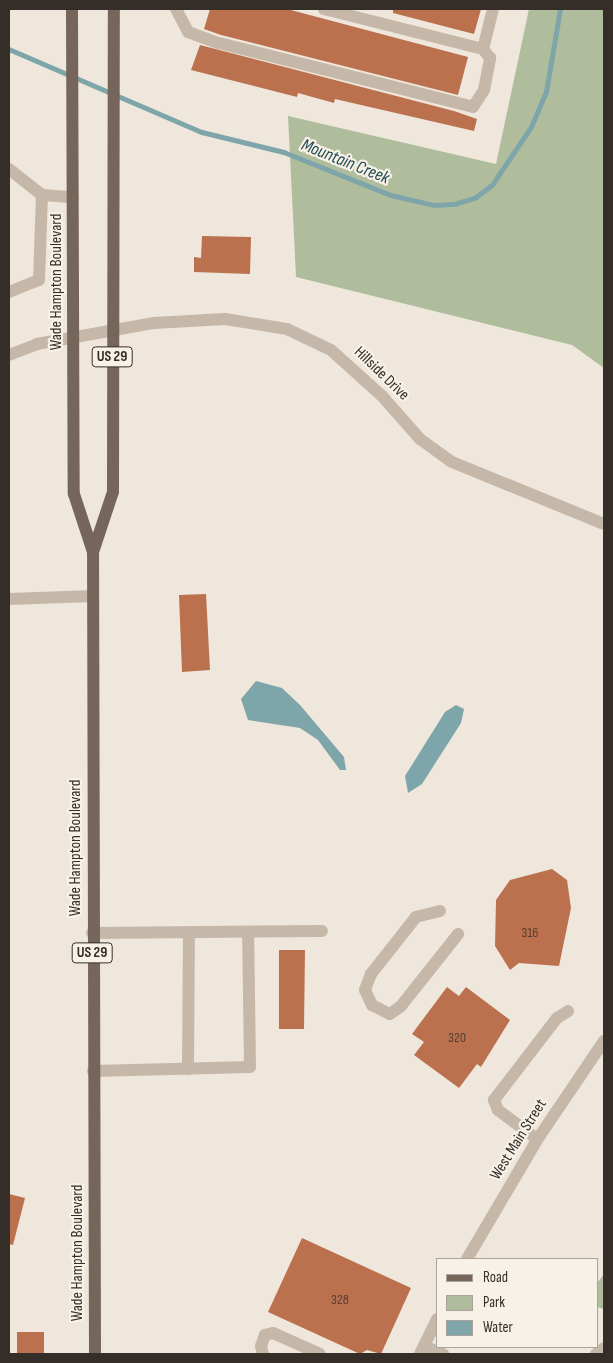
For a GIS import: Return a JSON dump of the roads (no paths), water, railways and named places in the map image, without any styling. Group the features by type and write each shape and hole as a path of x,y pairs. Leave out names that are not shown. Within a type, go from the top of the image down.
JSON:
{"main road":[{"name":"Wade Hampton Boulevard","path":"72,9 74,494 93,552 92,933 95,1354"},
{"name":"Wade Hampton Boulevard","path":"93,552 113,492 114,9"}],"street":[{"path":"176,9 188,32 473,107 484,90 490,58 483,49 324,9"},
{"path":"483,49 493,9"},
{"path":"9,169 42,195 73,197"},
{"path":"9,292 39,280 42,195"},
{"name":"Hillside Drive","path":"9,355 73,338 113,330 225,320 287,329 331,350 382,396 420,439 452,462 604,524"},
{"path":"9,599 93,596"},
{"path":"440,911 416,917 371,974 365,990 372,1005 390,1014 400,1006 458,934"},
{"path":"188,1069 189,932"},
{"path":"93,1071 250,1067 248,932"},
{"path":"92,933 322,932"},
{"path":"537,1139 502,1113 494,1100 497,1091 557,1018 568,1011"},
{"name":"West Main Street","path":"468,1258 537,1139 604,1041"},
{"path":"436,1321 422,1350 442,1354"},
{"path":"263,1354 260,1346 265,1334 273,1333 320,1354"},
{"path":"596,1354 604,1348"}],"water":[{"path":"256,681 282,688 300,705 344,757 346,770 340,770 318,740 300,728 248,720 241,699"},
{"path":"456,705 464,709 461,723 422,784 408,793 405,776 445,712"}],"waterway":[{"name":"Mountain Creek","path":"9,49 202,132 284,152 391,195 434,205 455,204 476,197 492,185 531,127 546,92 560,9"}]}
